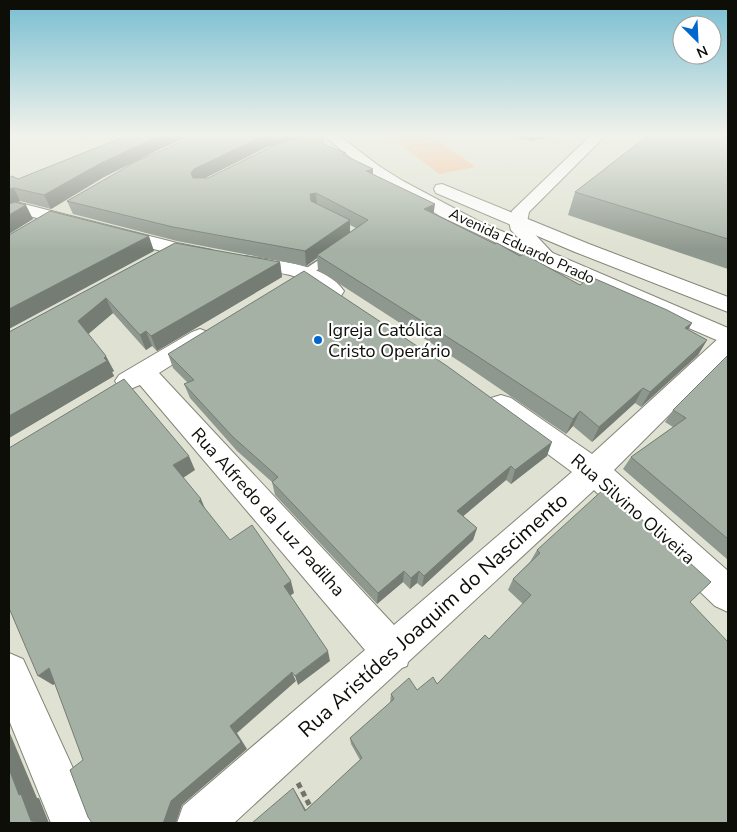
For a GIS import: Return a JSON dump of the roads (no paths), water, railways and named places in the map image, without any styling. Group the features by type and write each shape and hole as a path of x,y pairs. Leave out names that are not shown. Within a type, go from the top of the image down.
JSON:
{"street":[{"name":"Avenida Eduardo Prado","path":"378,173 396,185 482,230 728,336"},
{"path":"549,260 526,238 518,222 522,211 560,173"},
{"name":"Avenida Eduardo Prado","path":"431,184 518,222 728,305"},
{"path":"14,211 62,212 176,249 306,273 356,306"},
{"path":"31,230 62,212"},
{"path":"151,263 176,249"},
{"path":"280,289 306,273"},
{"path":"110,392 220,325"},
{"name":"Rua Aristídes Joaquim do Nascimento","path":"200,823 594,472 728,342"},
{"name":"Rua Alfredo da Luz Padilha","path":"144,372 393,652"},
{"name":"Rua Silvino Oliveira","path":"486,395 594,472 728,594"},
{"path":"9,673 75,823"}],"lane":[{"path":"306,273 345,245"}],"place":[{"name":"Igreja Católica Cristo Operário","path":"318,340"}]}
